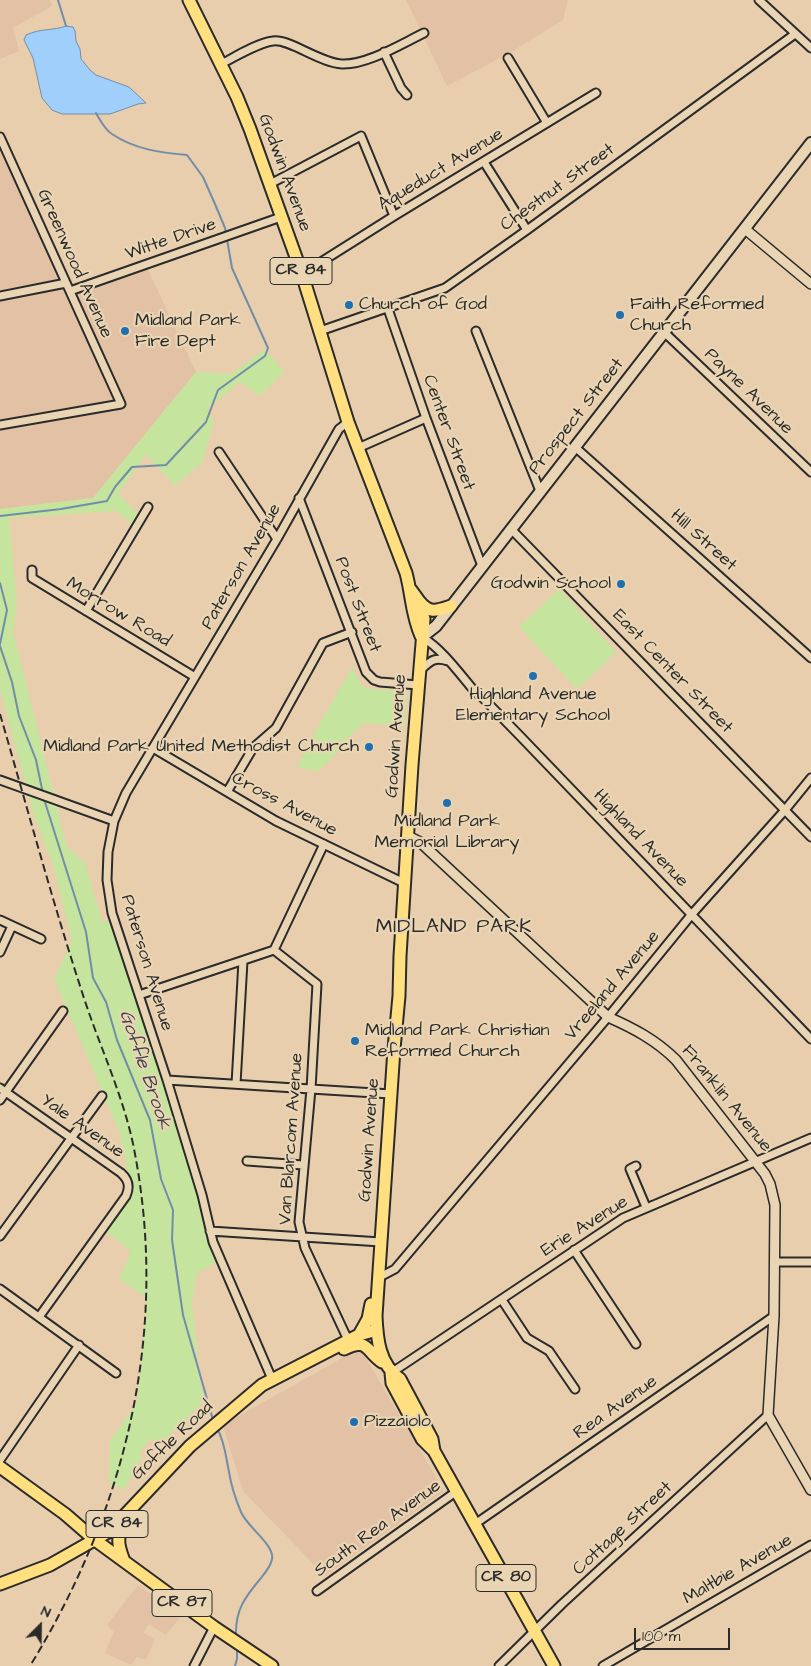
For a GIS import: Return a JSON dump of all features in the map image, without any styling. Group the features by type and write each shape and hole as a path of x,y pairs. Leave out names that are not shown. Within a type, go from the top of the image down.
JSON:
{"main road":[{"name":"Godwin Avenue","path":"189,0 237,97 270,184 302,274 348,422 381,505 411,590 414,619 422,637"},
{"name":"Prospect Street","path":"422,637 436,626 811,143"},
{"name":"Godwin Avenue","path":"411,590 419,601 424,619 404,884 399,996 376,1330 378,1344 389,1369 400,1379 432,1439 434,1451 554,1666"},
{"path":"419,601 426,609 432,611 451,606"},
{"path":"359,1335 368,1319 378,1283"},
{"name":"Goffle Road","path":"0,1584 50,1565 110,1531 190,1446 262,1384 331,1348 359,1335 376,1330"},
{"path":"331,1348 339,1351 352,1345 362,1344 370,1349 376,1358 389,1369"},
{"name":"CR 87","path":"0,1467 65,1514 95,1540 232,1640 272,1666"},
{"path":"124,1561 118,1538 126,1514"}],"street":[{"path":"758,0 811,48"},
{"path":"220,64 274,40 283,41 322,60 343,64 354,63 384,52 424,33"},
{"name":"Chestnut Street","path":"320,332 445,288 795,34"},
{"path":"384,52 401,88 407,95"},
{"path":"508,58 547,123"},
{"name":"Aqueduct Avenue","path":"302,274 596,94"},
{"path":"270,184 361,136 394,216"},
{"name":"Greenwood Avenue","path":"0,137 121,404 0,425"},
{"path":"484,162 527,230"},
{"name":"Witte Drive","path":"70,291 281,218"},
{"path":"745,229 811,284"},
{"path":"0,296 66,283"},
{"name":"Center Street","path":"388,309 426,418 482,566"},
{"path":"476,332 540,491"},
{"name":"Payne Avenue","path":"664,332 811,472"},
{"path":"358,448 426,418"},
{"name":"Paterson Avenue","path":"272,1379 221,1262 210,1231 202,1195 167,1080 112,914 107,880 108,852 114,821 126,793 277,539 338,430 348,422"},
{"name":"Hill Street","path":"575,447 811,657"},
{"path":"219,452 277,539"},
{"name":"Post Street","path":"299,498 364,666 370,676 380,682 418,685"},
{"path":"86,611 148,507"},
{"name":"East Center Street","path":"511,528 811,837"},
{"name":"Morrow Road","path":"32,570 32,578 195,677"},
{"path":"226,792 253,748 276,728 323,643 352,632"},
{"name":"Highland Avenue","path":"422,637 434,644 476,692 811,1039"},
{"path":"419,671 433,660 439,658 448,661"},
{"name":"Cross Avenue","path":"152,748 276,821 404,884"},
{"path":"0,778 114,821"},
{"name":"Vreeland Avenue","path":"378,1283 395,1269 692,914 785,810 811,778"},
{"name":"Franklin Avenue","path":"408,836 420,842 608,1016 643,1034 666,1050 676,1060 765,1174 775,1205 774,1316 768,1414"},
{"path":"140,995 274,950 324,844"},
{"path":"0,920 42,939"},
{"path":"0,952 12,926"},
{"name":"Van Blarcom Avenue","path":"274,950 317,984 311,1089 299,1210 305,1248 348,1340"},
{"path":"236,1084 243,961"},
{"path":"0,1100 3,1090 63,1011"},
{"path":"167,1080 391,1094"},
{"name":"Yale Avenue","path":"3,1090 121,1173 128,1186 126,1196 39,1317"},
{"path":"0,1236 102,1096"},
{"name":"Erie Avenue","path":"389,1369 502,1300 608,1227 646,1207 811,1138"},
{"path":"247,1161 303,1165"},
{"path":"636,1166 630,1169 646,1207"},
{"path":"210,1231 381,1242"},
{"path":"574,1250 636,1344"},
{"path":"775,1262 811,1262"},
{"path":"0,1289 116,1373"},
{"path":"502,1300 527,1338 549,1351 575,1389"},
{"name":"Rea Avenue","path":"475,1524 774,1316"},
{"path":"0,1460 78,1347"},
{"path":"768,1414 811,1490"},
{"name":"Cottage Street","path":"499,1666 562,1604 768,1414"},
{"name":"South Rea Avenue","path":"317,1591 457,1491"},
{"name":"Maltbie Avenue","path":"603,1666 811,1545"},
{"path":"194,1666 214,1627"}],"shaded area":[{"path":"0,0 50,0 52,6 13,28 19,51 0,59"},
{"path":"406,0 568,0 563,20 511,52 447,86"},
{"path":"0,131 72,292 147,268 196,372 93,498 0,509"},
{"path":"360,1348 444,1491 325,1576 243,1491 223,1425"},
{"path":"138,1585 181,1616 166,1635 149,1624 143,1633 155,1639 146,1660 137,1657 131,1665 105,1653 114,1632 107,1625"}],"green space":[{"path":"265,349 284,372 260,396 240,382 207,409 214,421 203,461 175,486 146,455 118,494 141,516 135,526 116,511 9,518 17,603 13,632 67,847 85,863 102,922 115,919 220,1260 197,1273 192,1303 201,1387 210,1410 208,1412 204,1401 160,1444 152,1438 140,1451 142,1457 124,1490 109,1482 110,1441 137,1402 147,1298 119,1279 131,1251 102,1228 131,1187 119,1131 54,979 72,941 54,868 34,816 0,689 0,509 93,498 196,372 231,374"},
{"path":"559,589 616,652 580,687 576,688 519,627"},
{"path":"352,667 362,686 370,689 407,691 405,726 364,723 342,743 338,752 318,771 297,767 311,739"}],"water":[{"path":"66,26 73,27 81,59 90,70 96,75 129,87 146,103 110,114 62,114 52,110 42,98 33,58 24,40 26,35 31,33"}],"waterway":[{"name":"Goffle Brook","path":"58,0 66,26"},
{"name":"Goffle Brook","path":"0,516 61,509 107,501 115,487 132,467 166,465 206,422 218,390 265,356 268,348 232,268 225,228 215,204 203,177 187,155 139,147 120,139 109,132 96,113"},
{"name":"Goffle Brook","path":"0,583 7,610 0,644"},
{"name":"Goffle Brook","path":"0,646 12,682 19,716 36,760 43,794"},
{"name":"Goffle Brook","path":"44,799 86,932 93,978 106,1002 117,1040 150,1120 161,1179 173,1210 172,1240 183,1315 213,1420"},
{"name":"Goffle Brook","path":"217,1428 224,1444 231,1482 241,1512 272,1554 269,1567 242,1604 237,1619 236,1636"},
{"name":"Goffle Brook","path":"235,1666 237,1648"}],"railway":[{"path":"0,714 71,957 131,1133 144,1222 146,1289 142,1355 131,1420 114,1484 91,1546 63,1607 30,1666"}],"place":[{"name":"Church of God","path":"349,305"},
{"name":"Faith Reformed Church","path":"620,315"},
{"name":"Midland Park Fire Dept","path":"125,331"},
{"name":"Godwin School","path":"621,584"},
{"name":"Highland Avenue Elementary School","path":"533,676"},
{"name":"Midland Park United Methodist Church","path":"369,747"},
{"name":"Midland Park Memorial Library","path":"447,803"},
{"name":"Midland Park Christian Reformed Church","path":"355,1041"},
{"name":"Pizzaiolo","path":"354,1422"}],"district":[{"name":"MIDLAND PARK","path":"454,928"}]}
